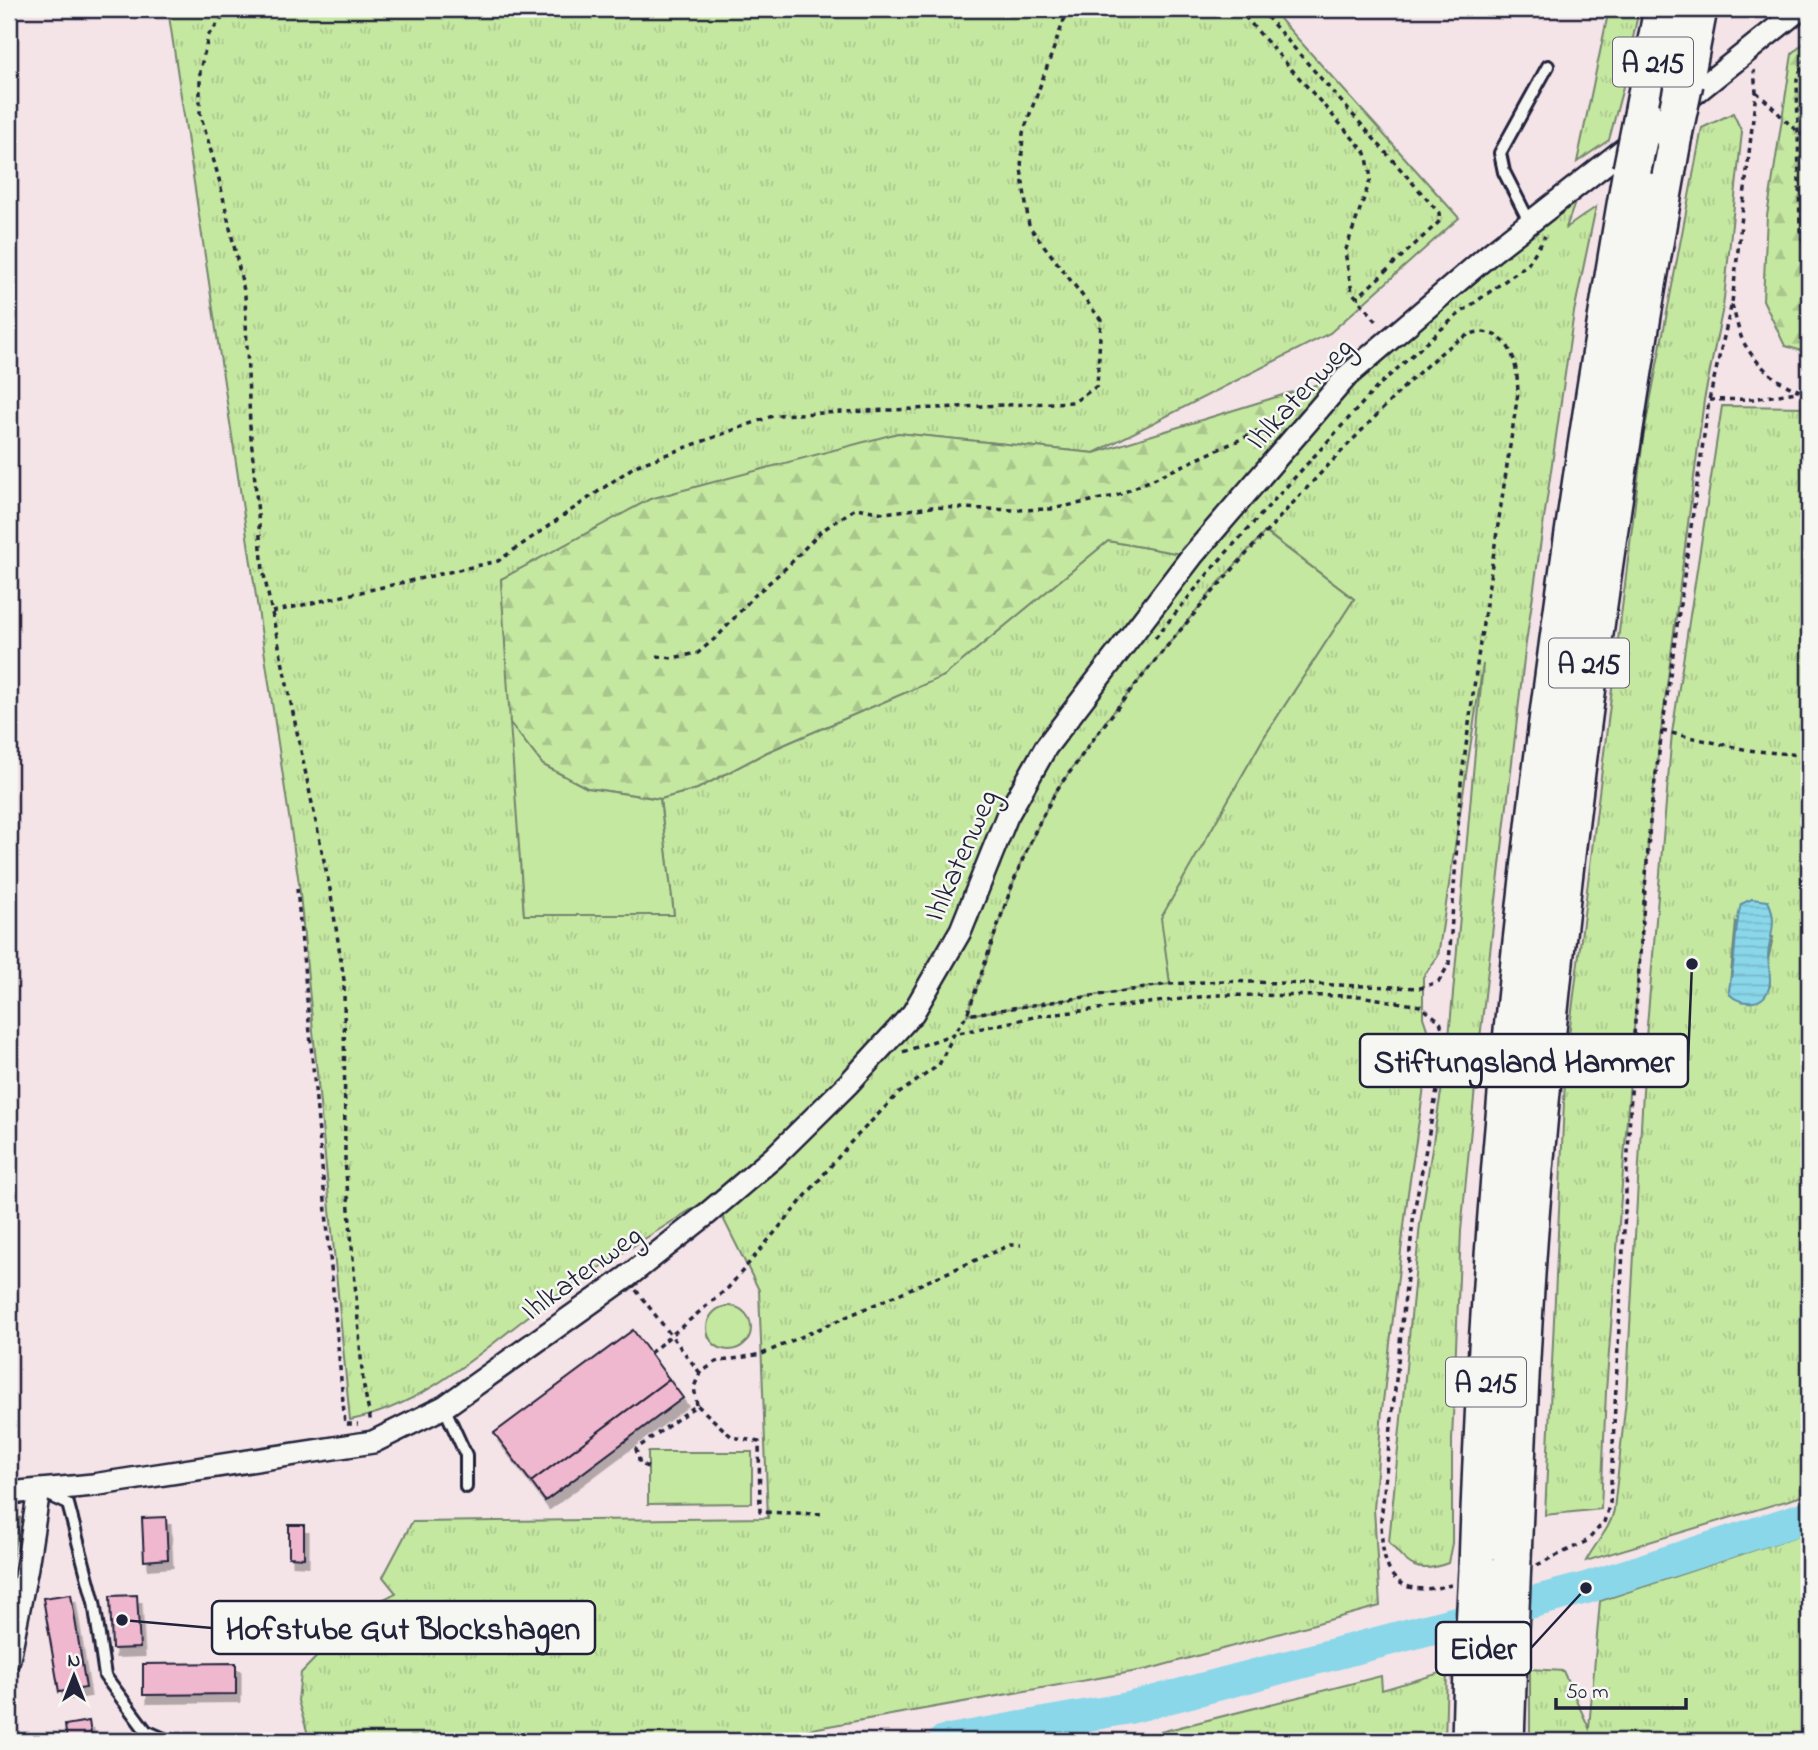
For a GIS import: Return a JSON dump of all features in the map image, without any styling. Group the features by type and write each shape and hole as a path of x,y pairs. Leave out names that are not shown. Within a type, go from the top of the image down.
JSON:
{"highway":[{"name":"A 215","path":"1471,1741 1473,1667 1465,1577 1485,1396 1499,1195 1532,849 1549,703 1589,430 1632,170 1663,9"},
{"name":"A 215","path":"1505,1741 1508,1657 1521,1563 1532,1195 1565,855 1621,438 1673,135 1698,9"}],"street":[{"name":"Ihlkatenweg","path":"9,1493 180,1472 373,1442 444,1408 627,1277 774,1157 848,1084 913,1013 961,930 1007,817 1046,747 1192,556 1348,375 1538,228 1800,9"},
{"path":"9,1659 39,1490"}],"lane":[{"path":"1538,228 1504,172 1500,153 1548,66"},
{"path":"444,1408 466,1455 466,1487"},
{"path":"39,1490 68,1504 94,1602 105,1676 146,1731 169,1741"}],"path":[{"path":"230,9 209,34 200,70 200,113 219,179 245,295 250,426 263,570 330,889 344,980 345,1160 363,1382 369,1416"},
{"path":"272,612 498,561 635,466 775,415 1074,402 1097,386 1101,320 1029,226 1021,169 1023,133 1068,9"},
{"path":"1238,9 1366,153 1371,178 1345,252 1352,292 1392,339"},
{"path":"1260,9 1440,213 1440,222 1357,298"},
{"path":"1809,50 1797,79 1801,229 1809,263"},
{"path":"1521,1563 1543,1563 1587,1541 1604,1522 1609,1503 1634,1035 1651,809 1709,400 1732,303 1756,92 1753,62 1748,51"},
{"path":"1756,92 1768,101 1784,122 1809,139"},
{"path":"1149,646 1216,564 1379,385 1455,317 1528,264 1538,228"},
{"path":"1732,303 1744,342 1769,374 1798,391 1809,393"},
{"path":"650,1353 728,1288 851,1142 898,1094 939,1065 967,1015 1021,862 1052,797 1105,722 1217,585 1303,491 1419,373 1460,338 1481,331 1499,338 1512,351 1517,368 1518,393 1461,783 1449,964 1439,981 1420,988 1223,981 1170,984 967,1015"},
{"path":"1709,400 1753,399 1798,391"},
{"path":"657,656 672,658 698,653 820,532 856,508 884,513 932,507 1051,509 1115,496 1289,417"},
{"path":"1662,731 1748,750 1809,756"},
{"path":"297,888 345,1424 358,1424"},
{"path":"904,1044 896,1054 954,1034 1039,1016 1216,995 1360,996 1420,1006 1440,1021 1446,1043 1414,1212 1381,1520 1382,1542 1390,1571 1401,1585 1412,1590 1465,1577"},
{"path":"825,1514 760,1512 759,1442 732,1437 697,1405 694,1387 700,1373 716,1363 762,1354 1010,1245 1021,1245"},
{"path":"627,1277 700,1373"},
{"path":"648,1467 640,1464 636,1449 697,1405"}],"green space":[{"path":"168,9 1271,9 1459,218 1330,333 1094,453 897,433 501,579 524,915 674,915 660,799 697,789 767,752 944,676 1108,541 1192,556 1312,420 1582,183 1566,228 1596,207 1574,312 1525,650 1479,1047 1461,1231 1452,1440 1452,1543 1448,1563 1421,1568 1408,1562 1389,1542 1420,1224 1448,1048 1483,664 1438,956 1423,977 1423,1017 1431,1041 1408,1193 1382,1410 1374,1509 1380,1606 1149,1669 744,1741 310,1741 298,1701 301,1673 334,1639 361,1631 378,1602 396,1593 383,1577 412,1522 768,1518 759,1290 712,1196 550,1300 480,1354 431,1387 379,1412 350,1420 299,883","holes":["1266,532 1354,599 1264,737 1160,918 1170,984 1052,797 1154,661"]},
{"path":"1609,9 1639,9 1609,140 1577,162"},
{"path":"1809,38 1809,353 1785,346 1763,300 1767,216 1792,54"},
{"path":"1733,113 1742,132 1723,307 1704,400 1651,809 1606,1391 1601,1509 1545,1515 1566,1059 1643,439 1702,128"},
{"path":"1348,375 1192,556 1108,541 944,676 767,752 697,789 660,799 587,788 543,765 510,723 501,579 650,499 898,433 1094,453"},
{"path":"1722,406 1809,407 1809,1494 1586,1561 1606,1530 1614,1510 1626,1399 1646,1037 1672,733","holes":["1736,922 1773,937 1768,960 1770,986 1729,994"]},
{"path":"1265,532 1354,599 1264,737 1161,918 1170,984 967,1015 1021,862 1052,797 1105,722 1217,585"},
{"path":"510,723 543,765 587,788 660,799 674,915 524,915"},
{"path":"729,1306 744,1313 751,1328 744,1343 729,1350 714,1343 707,1328 714,1313"},
{"path":"648,1452 752,1452 752,1503 648,1504"},
{"path":"9,1517 20,1518 9,1574"},
{"path":"1809,1532 1809,1741 1530,1741 1530,1669 1563,1671 1589,1728 1600,1601"},
{"path":"1447,1671 1445,1741 1125,1741 1381,1676 1382,1690"}],"water":[{"path":"1752,899 1768,901 1773,915 1768,955 1770,976 1766,994 1757,1001 1745,1002 1729,994 1739,912 1741,904"}],"building":[{"path":"633,1330 669,1379 531,1482 494,1433"},
{"path":"669,1379 683,1398 545,1501 531,1482"},
{"path":"166,1517 168,1559 144,1561 142,1518"},
{"path":"289,1525 304,1525 304,1558 289,1557"},
{"path":"71,1594 86,1688 59,1692 43,1598"},
{"path":"137,1595 140,1648 112,1649 110,1596"},
{"path":"236,1663 236,1694 143,1695 143,1664"},
{"path":"89,1721 92,1741 67,1741 65,1725"}],"waterway":[{"path":"944,1741 1129,1708 1586,1588 1809,1516"}],"place":[{"name":"Stiftungsland Hammer","path":"1692,964"},
{"name":"Eider","path":"1586,1588"},
{"name":"Hofstube Gut Blockshagen","path":"122,1620"}]}
